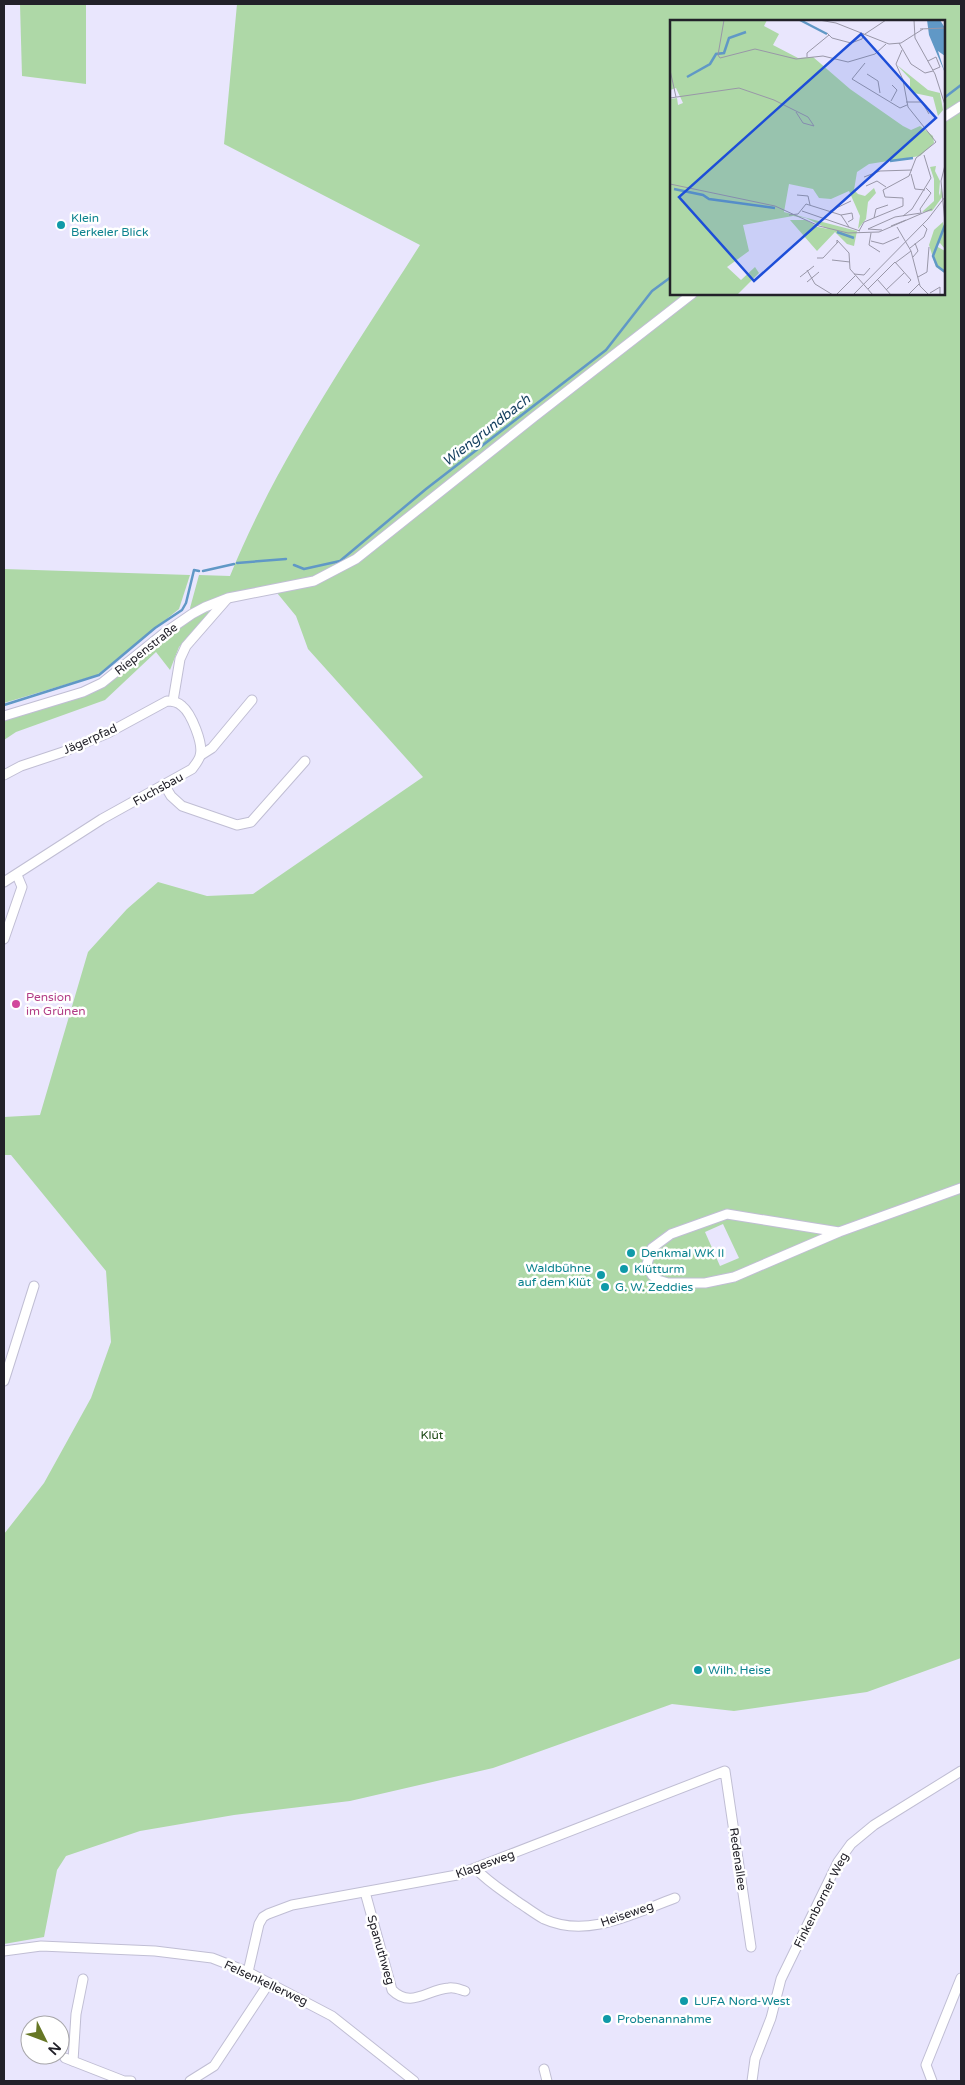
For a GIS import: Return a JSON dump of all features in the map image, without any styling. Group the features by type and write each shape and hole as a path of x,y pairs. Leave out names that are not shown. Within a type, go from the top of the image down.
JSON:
{"street":[{"path":"945,116 961,106"},
{"name":"Riepenstraße","path":"4,716 83,692 102,683 163,634 192,614 228,598 314,581 356,559 691,295"},
{"path":"201,755 201,744 193,723 186,710 173,701 180,659 186,646 228,598"},
{"name":"Fuchsbau","path":"4,882 86,829 192,769 201,755 212,748 252,700"},
{"name":"Jägerpfad","path":"4,775 21,766 63,752 108,733 160,703 173,701"},
{"path":"165,786 171,796 182,806 237,825 251,822 305,761"},
{"path":"4,939 22,887 17,875"},
{"path":"839,1232 727,1214 671,1234 652,1248 647,1264 652,1275 658,1280 668,1283 704,1283 734,1277 839,1232 961,1188"},
{"path":"4,1381 34,1286"},
{"name":"Klagesweg","path":"248,1972 263,1917 292,1905 457,1875 476,1869 725,1771"},
{"name":"Redenallee","path":"725,1771 751,1947"},
{"name":"Finkenborner Weg","path":"752,2081 755,2059 771,2018 781,1979 838,1862 851,1844 874,1825 961,1771"},
{"name":"Heiseweg","path":"476,1869 486,1880 543,1918 567,1926 591,1926 606,1923 675,1898"},
{"name":"Spanuthweg","path":"365,1892 392,1990 399,1997 410,1999 450,1988 466,1991"},
{"name":"Felsenkellerweg","path":"4,1951 41,1946 174,1952 212,1958 248,1972 332,2016 414,2081"},
{"path":"932,2081 926,2065 961,1978"},
{"path":"83,1979 69,2059 124,2081 131,2081"},
{"path":"190,2081 214,2066 268,1983"},
{"path":"544,2069 547,2081"}],"green space":[{"path":"20,4 86,4 86,84 22,76"},
{"name":"Klüt","path":"237,4 961,4 961,1658 867,1692 734,1711 672,1704 493,1768 350,1801 234,1815 140,1831 66,1856 57,1870 44,1937 4,1944 4,1534 44,1483 91,1398 111,1342 106,1271 11,1155 4,1155 4,1117 40,1115 88,952 127,909 158,882 207,896 253,894 423,777 308,649 296,616 273,588 192,614 190,608 199,575 230,576 249,532 293,448 420,245 224,144","holes":["723,1224 739,1258 720,1266 705,1232"]},
{"path":"4,569 190,575 179,609 97,675 4,703"},
{"path":"214,609 179,647 170,670 156,652 105,700 16,732 4,740 4,719 85,696 102,688 168,634 195,617"}],"waterway":[{"name":"Wiengrundbach","path":"945,97 961,85"},
{"name":"Wiengrundbach","path":"294,565 304,569 340,561 426,489 606,350 652,291 670,278"},
{"name":"Wiengrundbach","path":"237,563 286,559"},
{"name":"Wiengrundbach","path":"203,571 234,564"},
{"name":"Wiengrundbach","path":"4,705 99,675 155,628 182,610 186,603 194,570 199,571"}],"place":[{"name":"Klein Berkeler Blick","path":"61,225"},
{"name":"Pension im Grünen","path":"16,1004"},
{"name":"Denkmal WK II","path":"631,1253"},
{"name":"Klütturm","path":"624,1269"},
{"name":"Waldbühne auf dem Klüt","path":"601,1275"},
{"name":"G. W. Zeddies","path":"605,1287"},
{"name":"Wilh. Heise","path":"698,1670"},
{"name":"LUFA Nord-West","path":"684,2001"},
{"name":"Probenannahme","path":"607,2019"}]}
